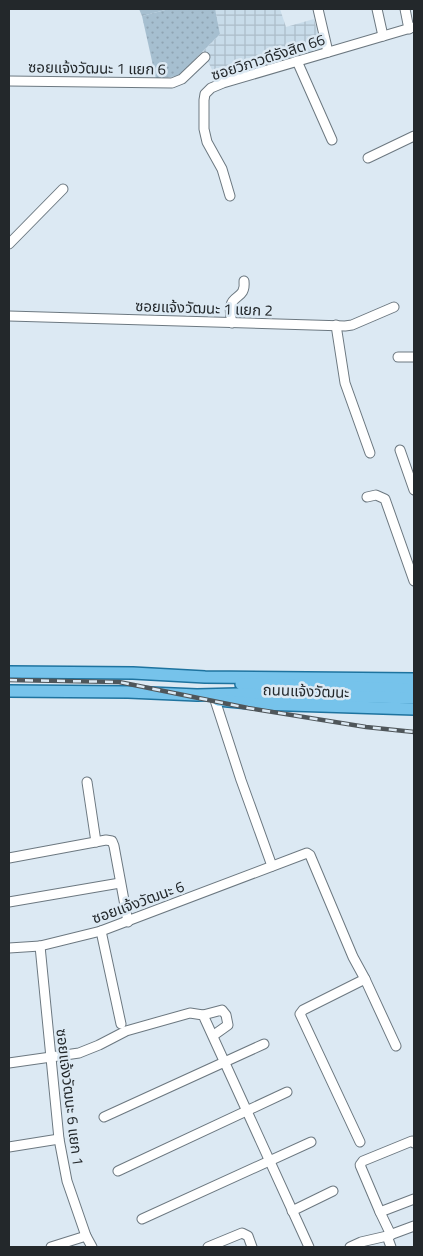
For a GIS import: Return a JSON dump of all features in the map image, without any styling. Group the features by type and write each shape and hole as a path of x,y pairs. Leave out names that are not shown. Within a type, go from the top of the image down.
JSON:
{"main road":[{"name":"ถนนแจ้งวัฒนะ","path":"9,672 133,673 205,677 414,679"},
{"name":"ถนนแจ้งวัฒนะ","path":"205,677 296,691 414,698"},
{"name":"ถนนแจ้งวัฒนะ","path":"9,691 128,692 196,696 296,691 414,689"},
{"name":"ถนนแจ้งวัฒนะ","path":"196,696 215,700 267,705 414,709"}],"street":[{"path":"318,9 328,52"},
{"path":"377,9 383,36"},
{"path":"405,9 412,28"},
{"name":"ซอยวิภาวดีรังสิต 66","path":"230,196 222,169 207,142 204,129 205,94 211,88 412,28"},
{"name":"ซอยแจ้งวัฒนะ 1 แยก 6","path":"9,81 172,83 182,79 205,57"},
{"path":"297,62 332,140"},
{"path":"368,158 414,136"},
{"path":"9,244 62,190"},
{"path":"232,322 232,302 243,293 245,288 244,281"},
{"name":"ซอยแจ้งวัฒนะ 1 แยก 2","path":"9,316 336,326 352,325 394,307"},
{"path":"336,326 345,383 370,453"},
{"path":"398,357 414,357"},
{"path":"400,450 410,466 414,490"},
{"path":"367,497 376,495 384,498 414,581"},
{"path":"215,700 272,866"},
{"path":"88,782 96,842"},
{"path":"9,858 108,840 113,844 128,922"},
{"name":"ซอยแจ้งวัฒนะ 6","path":"9,948 40,946 101,931 307,852 310,855 353,957 365,979"},
{"path":"9,902 120,884"},
{"path":"101,931 121,1024"},
{"name":"ซอยแจ้งวัฒนะ 6 แยก 1","path":"40,946 59,1139 67,1181 86,1236 92,1247"},
{"path":"360,1142 300,1014 303,1010 365,979 396,1046"},
{"path":"9,1064 50,1056 79,1053 126,1031 183,1014 203,1014 222,1010 226,1015 228,1025 214,1035"},
{"path":"203,1014 309,1247"},
{"path":"104,1117 264,1044"},
{"path":"118,1171 287,1092"},
{"path":"9,1147 59,1139"},
{"path":"392,1247 389,1235 360,1164 363,1161 412,1141 414,1143"},
{"path":"142,1219 311,1142"},
{"path":"292,1211 333,1191"},
{"path":"380,1212 414,1199"},
{"path":"350,1247 414,1226"},
{"path":"208,1247 242,1233 248,1236 252,1247"},
{"path":"51,1247 86,1236"}],"shaded area":[{"path":"215,9 280,9 286,27 314,19 322,50 217,80 203,51 220,34"}],"green space":[{"path":"139,9 169,9 142,16"},
{"path":"169,9 215,9 220,34 178,76 156,79 142,16"}],"railway":[{"path":"9,680 119,682 248,708 366,727 414,732"}]}
